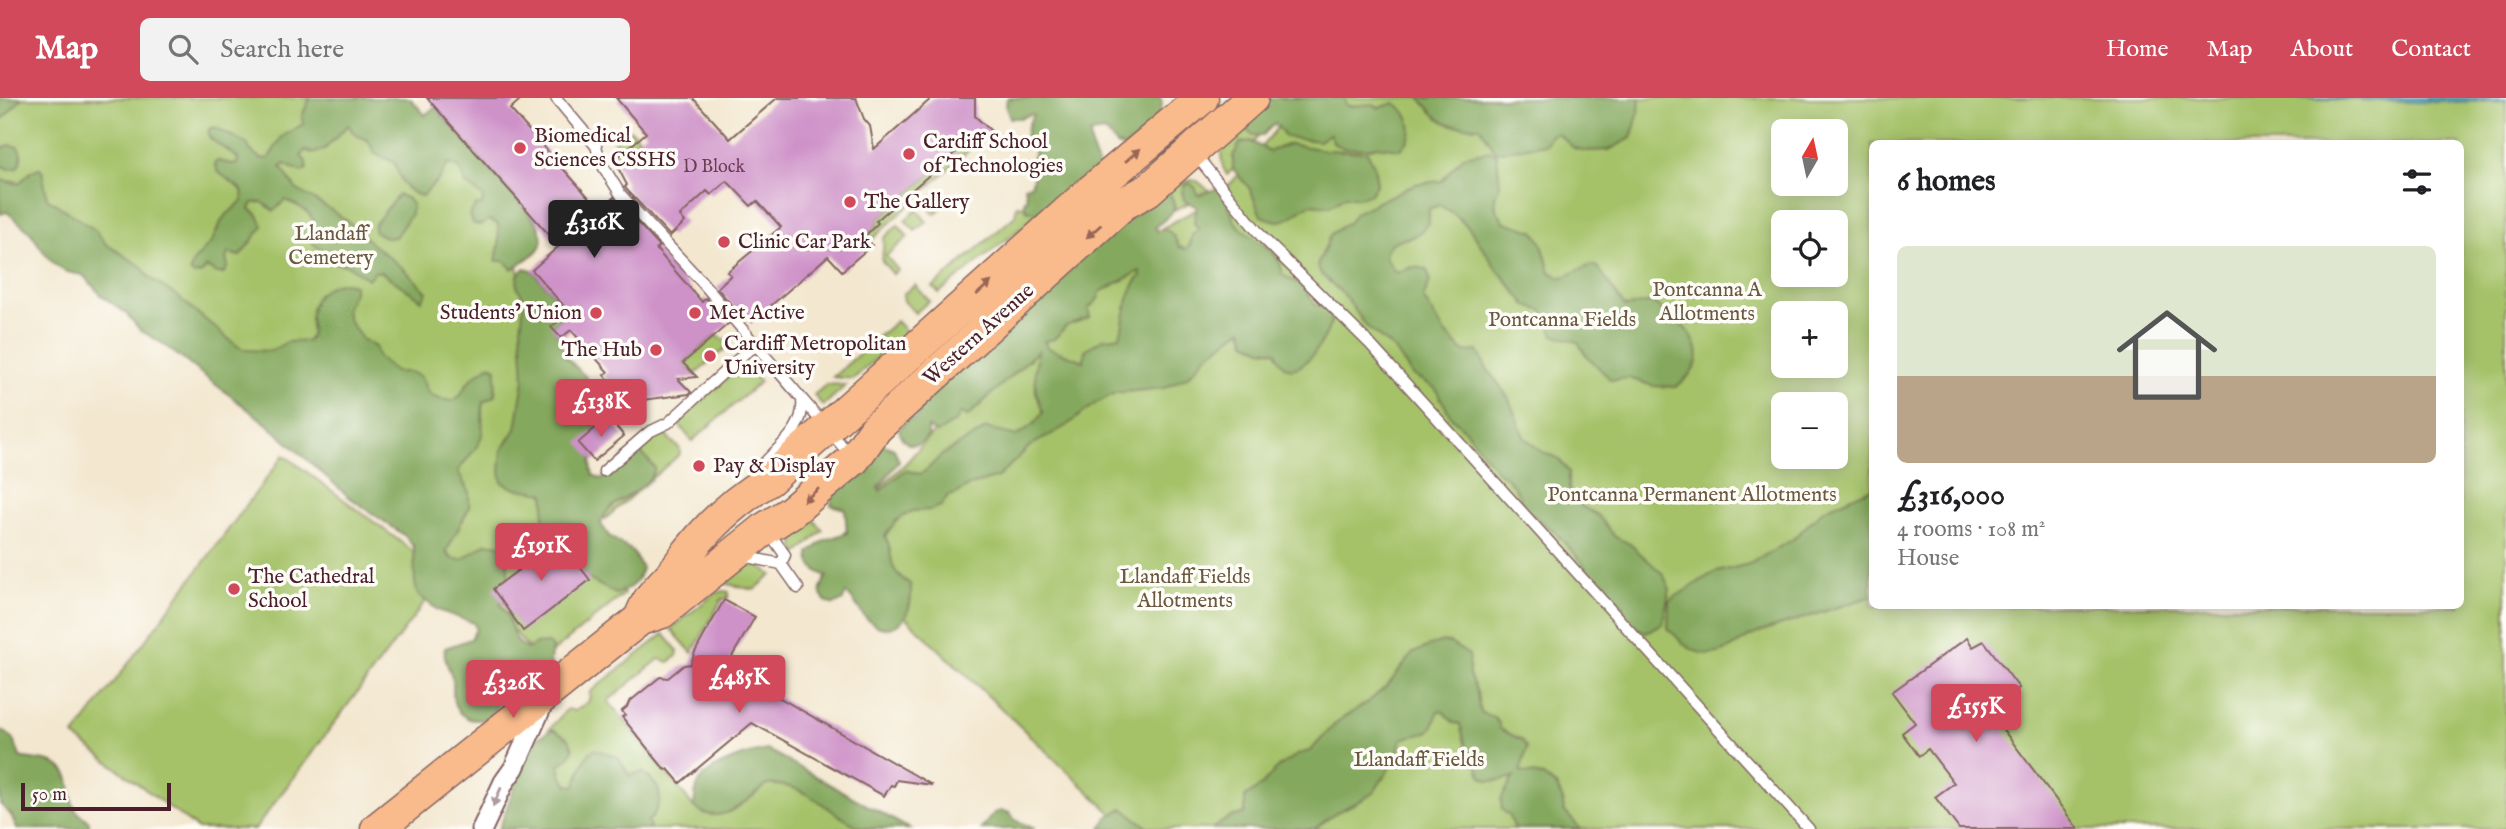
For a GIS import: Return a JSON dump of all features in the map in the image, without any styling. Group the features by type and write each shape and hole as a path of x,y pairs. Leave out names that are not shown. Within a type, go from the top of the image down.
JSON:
{"highway":[{"name":"Western Avenue","path":"377,829 639,619 662,612 728,558 756,514 769,480 1091,191 1202,98"},
{"name":"Western Avenue","path":"639,619 646,600 683,566 687,550 756,514 791,512 854,459 876,428 1124,205 1148,190 1252,98"}],"street":[{"path":"482,829 550,690"}],"lane":[{"path":"556,98 596,146 601,163 621,195 677,254 854,459"},
{"path":"1192,150 1262,237 1370,344 1809,829"},
{"path":"604,471 649,432 668,423 756,346"},
{"path":"781,564 785,555 756,514 757,469 795,430 802,414 802,400"},
{"path":"728,558 749,557 781,564"},
{"path":"781,564 799,588"}],"green space":[{"name":"Llandaff Cemetery","path":"0,98 393,98 503,213 550,391 564,519 624,594 540,662 409,507 24,184 16,181 0,182"},
{"path":"0,98 22,98 0,122"},
{"path":"310,98 410,98 425,115 435,107 535,220 542,238 538,250 512,269 505,261 496,261 499,245 498,224 489,220 481,225 474,224 469,216 476,205 482,205 483,197 466,184 459,168 448,164 439,179 422,196 416,194 404,184 394,162 375,154 368,140 355,135 348,125 325,149 313,154 305,150 301,156 307,169 301,172 284,164 281,167 296,189 355,227 403,268 427,292 422,300 381,272 374,272 368,279 347,265 326,261 326,254 297,230 300,226 314,224 313,219 303,209 285,200 274,211 262,202 253,203 250,209 258,215 263,226 240,256 228,253 228,266 223,274 207,267 202,273 194,275 190,271 193,262 212,241 223,218 243,200 242,190 218,172 215,164 217,161 237,164 238,159 211,139 208,135 209,129 214,127 246,143 260,158 268,159 282,137 303,124 302,116"},
{"path":"1007,98 1100,98 1102,102 1108,98 1161,98 1162,106 1150,127 1124,148 1116,145 1105,131 1090,133 1091,146 1099,167 1049,216 1026,210 1025,186 1031,185 1033,178 1029,164 1034,155 1034,147 1025,139 1033,115 1010,118 1006,107"},
{"path":"1264,98 1344,98 1347,106 1374,104 1378,108 1394,103 1405,113 1411,131 1401,149 1376,146 1368,149 1344,148 1334,144 1330,134 1319,141 1286,137 1275,123 1263,135 1253,135 1242,121"},
{"path":"1302,98 2295,98 2418,102 2506,101 2506,829 1128,829 863,577 832,543 871,510 865,502 907,462 938,427 1162,228 1212,201 1233,181"},
{"path":"1420,98 1640,98 1631,138 1609,150 1585,151 1574,148 1557,133 1551,135 1546,144 1496,152 1480,127 1451,125 1439,119"},
{"path":"1242,120 1253,135 1259,135 1254,142 1249,141 1233,156 1233,169 1227,175 1223,167 1222,153 1228,139"},
{"path":"622,129 631,130 639,138 613,156 615,134"},
{"path":"957,136 970,149 869,242 864,236 878,224 876,221 951,157"},
{"path":"1249,141 1270,151 1289,144 1326,150 1367,152 1374,166 1377,183 1370,194 1359,198 1346,196 1330,206 1310,204 1287,219 1270,219 1261,216 1250,189 1233,169 1233,156 1240,143"},
{"path":"9,145 18,147 21,153 17,168 9,169 0,165 0,149"},
{"name":"Pontcanna Fields","path":"1491,151 1497,155 1500,184 1495,197 1496,209 1504,222 1534,231 1542,244 1550,272 1561,278 1591,265 1598,267 1625,307 1652,302 1686,329 1696,347 1698,357 1695,367 1676,387 1653,386 1629,378 1611,380 1586,355 1578,342 1554,335 1543,311 1527,306 1469,228 1453,213 1439,205 1429,209 1429,223 1420,233 1392,243 1386,251 1385,257 1396,273 1412,267 1427,269 1430,281 1423,298 1444,332 1464,352 1478,351 1509,399 1524,437 1542,452 1558,458 1569,472 1569,489 1579,505 1598,515 1615,537 1630,544 1663,574 1670,589 1662,624 1646,632 1633,627 1624,619 1623,605 1592,580 1582,562 1552,529 1524,509 1518,493 1507,478 1496,470 1466,431 1452,418 1435,388 1412,375 1395,350 1367,327 1343,294 1322,275 1317,266 1331,234 1349,222 1355,213 1415,184 1442,181 1463,156"},
{"path":"39,168 42,170 47,198 95,230 106,244 141,266 150,278 245,350 271,351 287,342 307,341 311,337 313,305 320,293 332,285 346,283 354,285 354,292 346,309 348,319 362,339 375,347 378,357 395,372 410,372 420,376 429,394 452,401 460,396 473,377 490,365 496,368 495,396 483,402 481,438 458,471 469,493 469,508 446,552 451,558 461,560 487,543 500,545 507,554 509,587 500,603 519,643 527,649 536,644 548,643 552,648 552,668 543,680 516,691 516,697 507,699 506,703 499,702 489,718 473,720 459,712 454,702 453,680 446,661 445,648 471,639 476,629 474,623 438,610 418,595 414,547 405,536 349,497 267,424 163,344 140,330 126,313 102,296 83,275 67,272 54,264 30,232 7,212 0,214 0,180 18,184"},
{"path":"1189,180 1197,181 1210,191 1174,210 1175,207 1164,189"},
{"path":"1189,183 1195,187 1198,195 1225,186 1236,223 1272,251 1281,266 1282,275 1302,285 1315,305 1323,306 1332,313 1326,334 1310,358 1301,366 1291,369 1283,364 1276,351 1262,349 1246,342 1242,329 1205,357 1189,376 1164,388 1115,393 1030,446 998,477 968,486 948,496 941,506 912,511 896,521 885,536 893,567 910,584 911,595 906,614 894,626 877,626 867,619 846,593 843,600 834,605 824,600 821,590 827,576 814,568 809,553 825,540 847,533 845,509 831,505 832,496 876,446 884,445 894,449 899,461 878,488 880,491 905,470 920,474 942,455 986,428 1016,436 1035,423 1043,412 1036,392 1038,351 968,416 960,413 956,421 937,433 928,428 928,436 915,445 903,440 899,429 909,418 915,419 920,412 922,400 1082,250 1168,192 1174,208 1169,216 1155,227 1157,231 1166,229 1174,236 1179,247 1186,249 1190,245 1192,235 1199,229 1194,223 1197,207 1184,200 1184,185","holes":["1140,271 1141,275 1129,297 1120,336 1103,339 1085,350 1084,361 1048,348 1044,341 1054,339 1066,326 1090,317 1088,309 1098,299 1100,292"]},
{"path":"937,192 946,203 935,214 925,203"},
{"path":"398,195 407,198 412,204 411,214 395,237 387,238 374,231 374,225"},
{"path":"1017,205 1045,209 939,293 933,287 1015,216"},
{"path":"917,210 927,222 915,231 905,220"},
{"path":"898,225 908,237 886,256 898,270 893,274 882,261 884,238"},
{"path":"524,268 532,270 564,306 564,315 552,327 561,338 564,355 587,378 586,385 593,393 593,410 590,413 595,428 591,468 593,475 601,479 608,476 624,456 640,451 655,468 644,485 610,508 601,524 609,536 632,551 642,568 633,585 616,594 590,580 558,538 544,527 544,493 513,488 502,482 502,450 516,429 524,379 521,329 524,299 517,286 518,275"},
{"path":"915,285 929,301 915,313 904,301 903,294"},
{"path":"896,321 907,332 853,379 833,377"},
{"path":"716,335 726,341 725,349 694,375 683,363"},
{"path":"745,367 760,382 692,441 680,426 680,418 738,368"},
{"path":"827,384 846,385 823,406 814,395"},
{"path":"664,434 680,449 680,454 605,519 585,495 658,435"},
{"path":"284,455 445,575 255,829 198,829 74,736"},
{"path":"1869,489 1869,597 1758,633 1716,653 1701,653 1690,648 1668,628 1669,601 1713,573 1749,564 1792,540 1823,510"},
{"path":"811,517 823,530 796,555 796,534"},
{"path":"743,564 760,566 772,575 754,590 718,582"},
{"path":"729,592 728,598 722,599 692,653 671,629 714,594"},
{"path":"664,634 678,651 677,656 669,662 659,659 608,701 694,807 768,750 910,829 500,829 539,741 567,709 575,711 589,701 590,692"},
{"path":"1439,642 1450,643 1469,655 1469,675 1482,713 1494,717 1500,729 1522,740 1527,748 1520,772 1543,776 1557,787 1564,811 1581,829 1515,829 1509,815 1502,810 1501,799 1514,777 1493,781 1483,778 1476,757 1466,747 1460,724 1454,723 1442,710 1438,711 1428,732 1401,740 1396,758 1374,792 1337,812 1314,829 1211,829 1230,817 1245,814 1245,797 1261,786 1278,767 1299,754 1310,751 1338,721 1368,702 1388,685 1413,653"},
{"path":"553,729 569,739 573,749 570,756 559,765 561,776 568,785 575,786 584,761 594,749 618,757 629,775 643,772 653,781 660,794 653,817 648,820 650,829 499,829 524,761 539,737"},
{"path":"0,730 13,740 20,757 53,763 66,773 73,804 89,821 89,829 17,829 11,815 0,804"},
{"path":"768,750 912,829 862,828 807,794 782,785 767,785 741,805 723,814 704,813 694,807 698,785 707,774 731,760"},
{"path":"1123,808 1146,826 1159,829 1101,829 1107,817"},
{"path":"1002,811 1035,829 981,829 994,813"}],"water":[{"path":"2295,98 2506,98 2506,101 2418,102"}],"building":[{"path":"427,98 522,98 510,109 600,210 614,197 659,246 656,249 702,302 706,298 728,324 683,363 697,377 678,379 691,392 689,394 627,402 604,375 608,372 571,330 561,338 551,327 569,312 532,270 559,246"},
{"path":"616,98 693,98 730,139 777,98 856,98 864,119 870,126 874,149 932,98 975,98 975,116 991,131 970,150 965,144 876,221 878,223 865,236 872,245 842,271 828,256 752,322 742,311 739,314 717,288 731,275 727,272 781,227 757,201 751,206 727,181 711,195 707,191 680,216 685,222 670,236 627,190 614,160 646,133"},
{"path":"608,417 624,436 594,461 578,443"},
{"path":"558,538 590,580 523,631 493,589 525,565 521,559 543,541 548,547"},
{"path":"724,600 755,617 726,667 932,785 897,780 884,796 752,723 680,783 668,769 665,770 622,717 625,715 622,711 660,677 668,678 684,665 691,664"},
{"path":"1967,638 1973,647 1984,641 2019,688 1989,711 2078,829 1959,829 1935,797 1954,783 1928,749 1919,756 1902,733 1915,723 1892,692"}],"place":[{"name":"Biomedical Sciences CSSHS","path":"520,148"},
{"name":"Cardiff School of Technologies","path":"909,154"},
{"name":"The Gallery","path":"850,202"},
{"name":"Clinic Car Park","path":"724,242"},
{"name":"Students’ Union","path":"596,313"},
{"name":"Met Active","path":"695,313"},
{"name":"The Hub","path":"656,350"},
{"name":"Cardiff Metropolitan University","path":"710,356"},
{"name":"Pay & Display","path":"699,466"},
{"name":"The Cathedral School","path":"234,589"}],"park label":[{"name":"Pontcanna A Allotments","path":"1707,302"},
{"name":"Pontcanna Permanent Allotments","path":"1692,495"},
{"name":"Llandaff Fields Allotments","path":"1185,589"},
{"name":"Llandaff Fields","path":"1419,760"}]}
